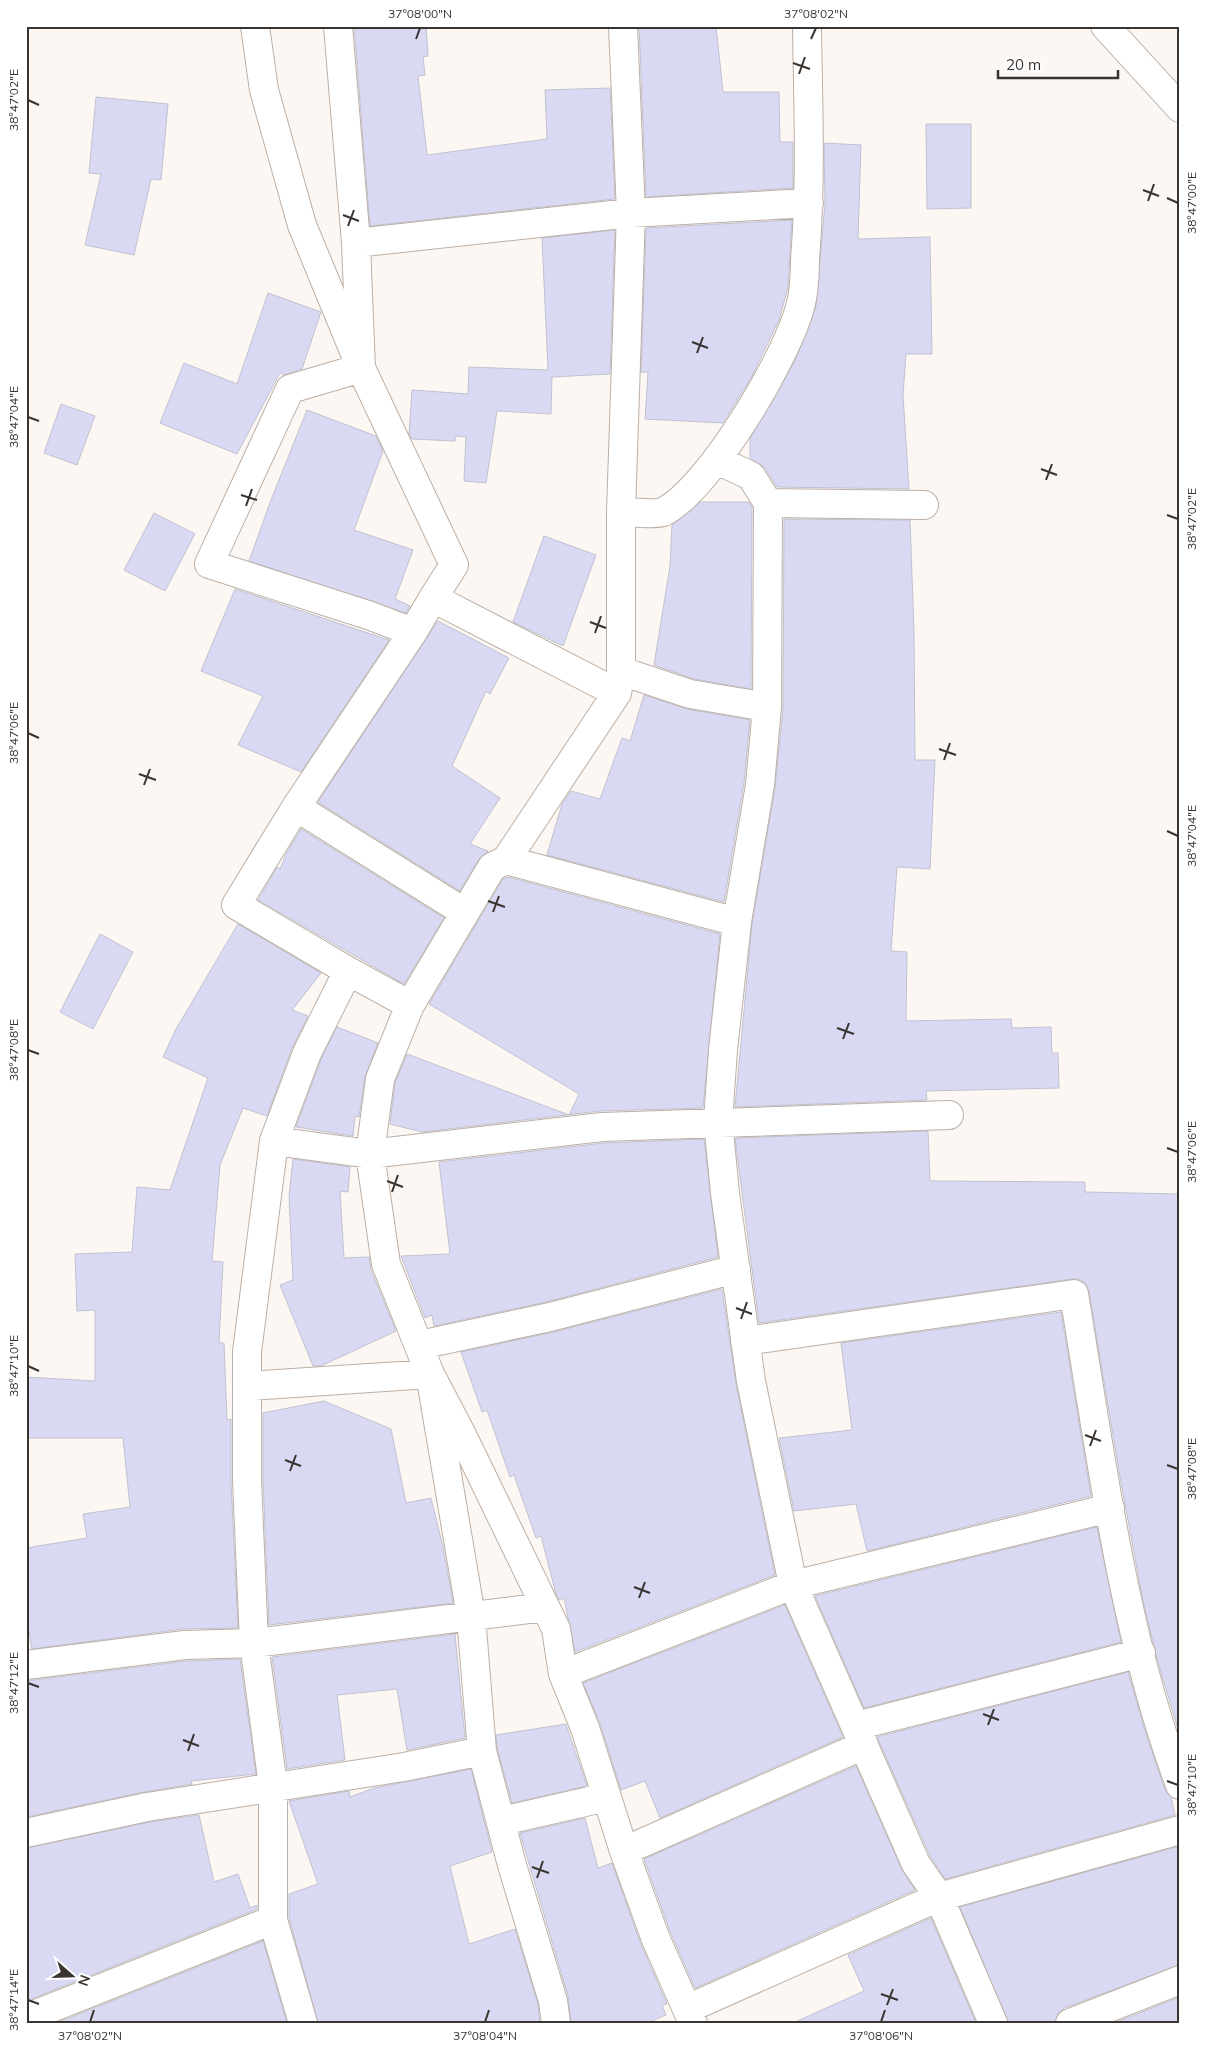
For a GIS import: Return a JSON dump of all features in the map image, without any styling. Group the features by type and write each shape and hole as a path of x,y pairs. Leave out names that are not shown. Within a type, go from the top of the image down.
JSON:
{"street":[{"path":"255,26 264,90 302,226 361,368 454,564 413,632 296,807 236,905 410,1005"},
{"path":"338,26 356,243 361,368"},
{"path":"623,26 631,213 621,512 619,682 506,860 492,867 464,912 410,1005 380,1079 370,1154 386,1264 430,1374 463,1437 556,1629 563,1674 585,1728 624,1851 654,1936 690,2016 939,1897 1180,1830"},
{"path":"621,512 662,512 694,486 717,460 759,394 784,346 802,303 809,203 807,26"},
{"path":"1105,26 1180,108"},
{"path":"356,243 631,213 809,203"},
{"path":"361,368 290,389 209,564 368,615 413,632"},
{"path":"717,460 751,476 768,503 767,707 760,785 737,922 723,1050 718,1121 724,1193 751,1381 793,1585 916,1864 939,1897 993,2023"},
{"path":"768,503 924,505"},
{"path":"433,598 619,682 767,707"},
{"path":"296,807 464,912"},
{"path":"506,860 737,922"},
{"path":"303,2023 273,1920 273,1786 254,1643 247,1480 247,1352 274,1141 307,1053 348,971"},
{"path":"274,1141 370,1154 602,1126 950,1114"},
{"path":"420,1345 550,1317 736,1269"},
{"path":"746,1341 1074,1294 1110,1508 1141,1653 1160,1727 1180,1785"},
{"path":"248,1386 430,1374"},
{"path":"430,1374 471,1616 482,1751 502,1821 512,1865 553,2001 556,2023"},
{"path":"563,1674 793,1585 1110,1508"},
{"path":"26,1664 185,1645 254,1643 545,1607"},
{"path":"624,1851 860,1736 1141,1653"},
{"path":"26,1834 147,1807 404,1767 482,1751"},
{"path":"502,1821 606,1796"},
{"path":"26,2018 273,1920"},
{"path":"1070,2023 1180,1980"}],"building":[{"path":"354,26 426,26 428,56 423,57 425,75 418,76 427,155 547,139 545,90 610,88 615,199 370,226"},
{"path":"639,26 716,26 723,92 779,92 780,142 793,142 793,188 646,197"},
{"path":"96,97 168,104 161,180 151,179 134,255 85,245 101,174 89,173"},
{"path":"926,124 971,124 971,208 927,209"},
{"path":"824,143 861,145 858,239 930,237 932,354 906,354 903,395 909,489 777,487 764,467 750,458 750,438 795,361 816,306 825,203"},
{"path":"792,220 788,287 779,320 751,378 723,423 645,419 648,372 641,372 646,228"},
{"path":"615,230 610,374 552,377 551,414 497,411 486,483 464,481 466,437 455,436 455,441 412,439 409,434 412,390 468,394 469,367 548,370 542,238"},
{"path":"268,293 321,312 302,369 284,375 280,373 237,454 160,423 184,363 237,384"},
{"path":"61,404 95,416 77,465 44,453"},
{"path":"307,410 376,436 383,451 354,530 413,550 395,599 410,606 406,613 249,561"},
{"path":"700,502 749,502 752,507 751,689 694,679 654,665 670,566 672,525"},
{"path":"154,513 195,534 165,591 124,570"},
{"path":"784,519 910,520 914,631 915,760 935,760 930,869 897,867 891,951 907,952 906,1021 1011,1019 1012,1028 1051,1027 1052,1053 1058,1053 1059,1088 926,1091 927,1100 735,1107 752,924 775,788 783,708"},
{"path":"544,536 596,555 563,646 513,622"},
{"path":"235,589 389,640 301,772 238,745 263,696 201,671"},
{"path":"438,621 509,658 490,694 486,691 452,766 500,798 470,844 488,851 479,859 460,891 318,802"},
{"path":"644,695 687,709 750,720 744,783 724,902 547,855 562,804 571,791 600,799 622,738 630,741"},
{"path":"301,829 444,918 404,984 258,900 277,867 280,869 286,854"},
{"path":"508,877 720,934 703,1108 600,1111 569,1115 579,1094 429,1004 503,879"},
{"path":"238,924 321,973 292,1010 308,1016 292,1048 267,1116 243,1108 220,1165 212,1261 223,1262 219,1343 224,1343 227,1420 231,1419 231,1481 238,1628 183,1629 32,1649 26,1614 26,1548 87,1538 83,1514 130,1507 123,1438 26,1438 26,1377 95,1381 95,1310 77,1311 75,1254 132,1252 137,1187 170,1190 208,1078 163,1057 176,1029"},
{"path":"100,934 133,952 93,1029 60,1012"},
{"path":"337,1027 378,1043 365,1077 359,1117 355,1116 353,1136 296,1127 321,1059"},
{"path":"407,1054 568,1115 422,1132 390,1124 395,1083"},
{"path":"928,1131 930,1181 1085,1182 1085,1192 1180,1194 1180,1736 1158,1662 1143,1601 1089,1292 1086,1284 1079,1279 1072,1279 759,1323 735,1138"},
{"path":"704,1139 718,1257 546,1302 434,1326 432,1315 425,1318 401,1256 450,1254 439,1162 603,1143"},
{"path":"293,1159 350,1167 348,1192 340,1191 344,1258 369,1257 371,1270 396,1331 321,1366 313,1366 280,1285 293,1280 289,1197"},
{"path":"722,1289 736,1384 775,1575 575,1652 564,1598 559,1600 556,1594 541,1536 536,1538 514,1475 510,1477 487,1410 482,1412 461,1352 554,1332"},
{"path":"1061,1312 1091,1496 867,1551 856,1504 794,1511 779,1438 852,1430 841,1343"},
{"path":"324,1401 391,1429 406,1503 431,1498 443,1547 453,1603 269,1625 263,1480 263,1413"},
{"path":"1097,1527 1121,1642 864,1708 815,1596"},
{"path":"785,1605 843,1737 660,1818 645,1781 621,1790 600,1723 583,1683"},
{"path":"455,1634 465,1738 407,1750 397,1689 337,1695 345,1760 287,1769 272,1657"},
{"path":"240,1659 256,1774 191,1781 192,1784 144,1792 26,1817 26,1681 186,1661"},
{"path":"1128,1672 1145,1731 1165,1790 1171,1797 1175,1815 945,1879 930,1856 877,1737"},
{"path":"566,1724 587,1786 512,1803 497,1748 496,1735"},
{"path":"856,1766 902,1870 915,1890 695,1988 670,1931 644,1859"},
{"path":"471,1769 492,1852 450,1866 469,1944 515,1929 538,2004 540,2023 318,2023 289,1918 289,1894 318,1884 289,1801 349,1791 350,1797 374,1788"},
{"path":"199,1815 214,1882 238,1874 250,1908 257,1905 257,1909 26,2001 26,1848 150,1822"},
{"path":"585,1818 598,1868 612,1863 640,1942 667,2004 662,2005 666,2015 647,2023 571,2023 568,1996 520,1833"},
{"path":"1180,1846 1180,1965 1064,2008 1058,2014 1055,2023 1008,2023 960,1907"},
{"path":"931,1918 976,2023 793,2023 864,1991 848,1955"},
{"path":"263,1941 287,2023 59,2022"},
{"path":"1180,1997 1180,2023 1114,2023"}]}
